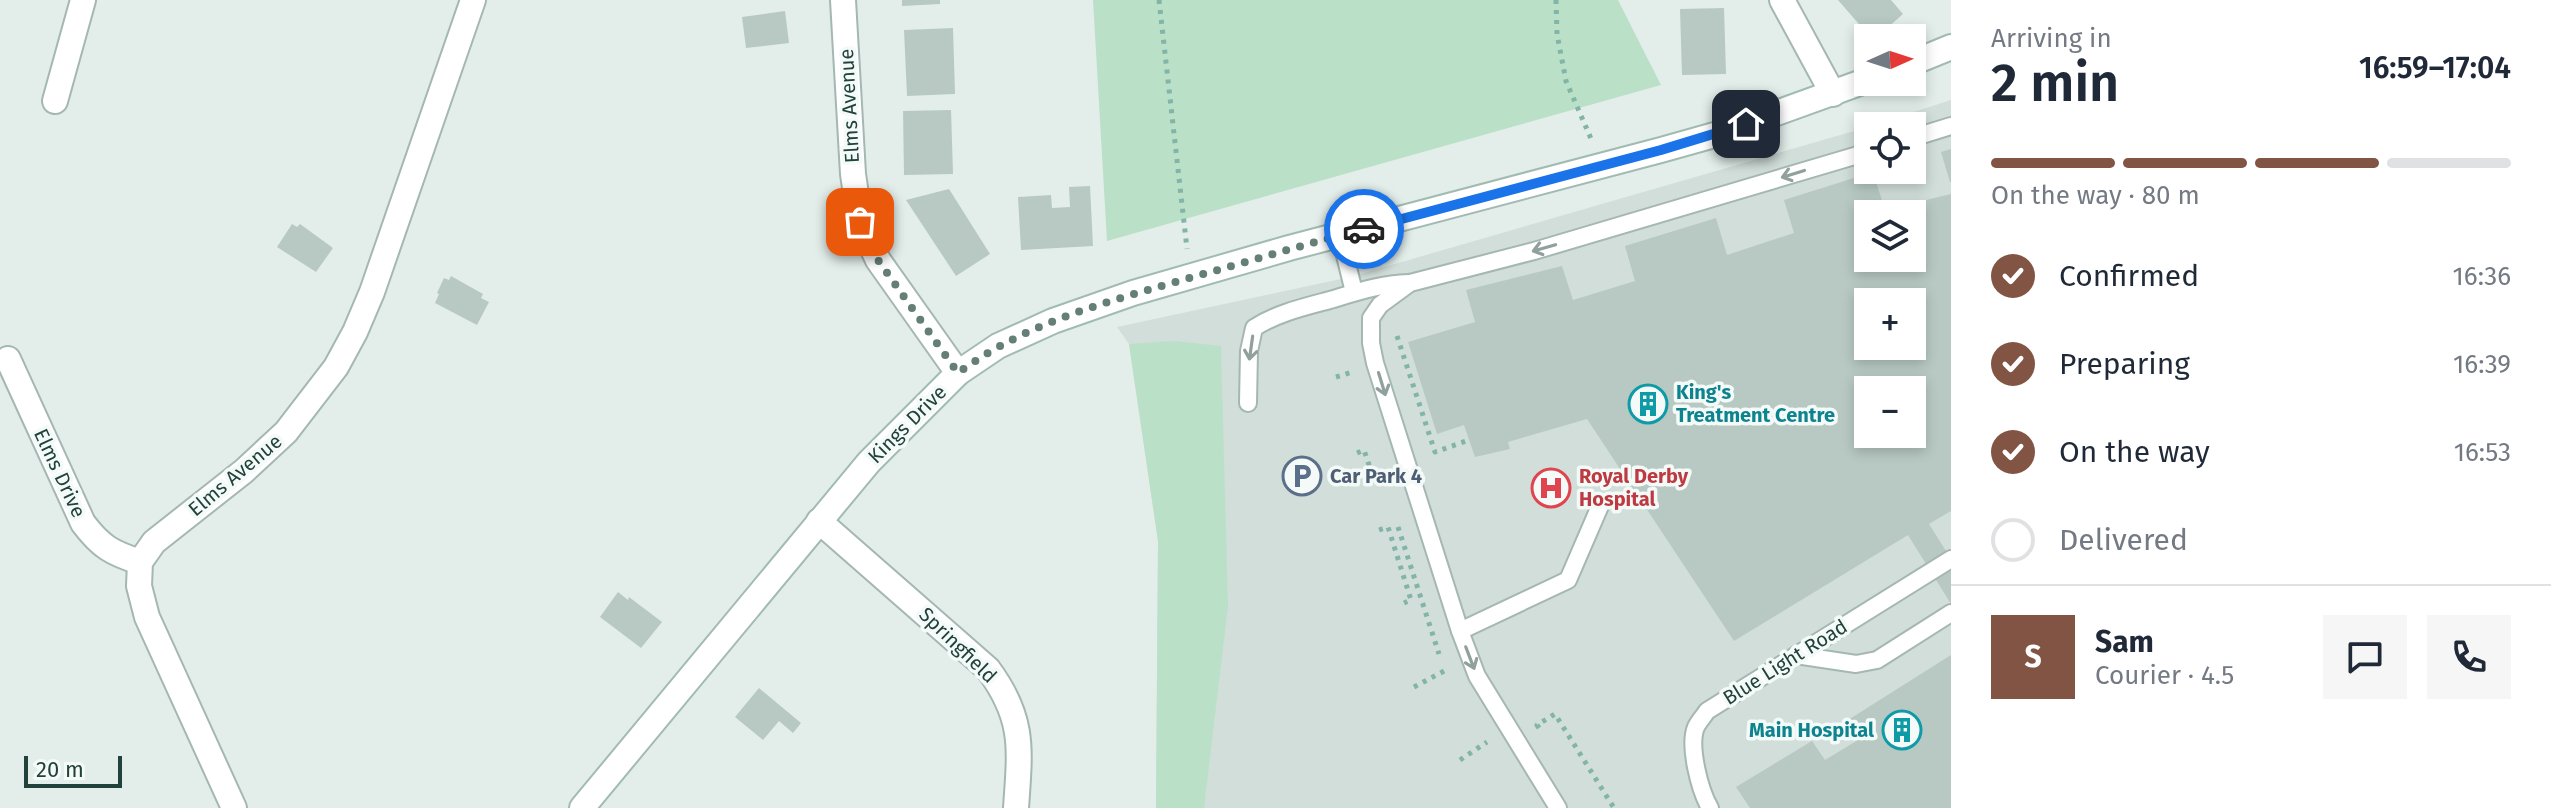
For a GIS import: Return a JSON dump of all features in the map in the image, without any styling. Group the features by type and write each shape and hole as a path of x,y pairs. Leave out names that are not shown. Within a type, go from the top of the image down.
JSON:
{"street":[{"path":"55,101 83,0"},
{"name":"Elms Avenue","path":"140,562 154,542 244,471 286,432 336,367 372,292 473,0"},
{"name":"Elms Avenue","path":"843,0 853,174 860,222 878,260 958,373"},
{"path":"1782,0 1833,94"},
{"path":"1926,57 1951,47"},
{"name":"Kings Drive","path":"582,808 869,462 958,373 998,346 1053,321 1133,293 1718,134 1854,86"},
{"name":"Elms Drive","path":"8,359 83,523 98,543 116,554 140,562"},
{"name":"Springfield","path":"819,521 988,669 999,683 1009,700 1019,739 1016,808"},
{"path":"140,562 139,586 147,617 234,808"}],"lane":[{"path":"1926,134 1951,126"},
{"path":"1248,403 1249,351 1254,328 1269,319 1382,284 1410,283 1534,251 1854,156"},
{"path":"1340,235 1354,292"},
{"path":"1410,283 1375,310 1370,328 1375,363 1477,676 1558,808"},
{"path":"1460,631 1568,580 1600,506"},
{"name":"Blue Light Road","path":"1710,808 1697,770 1694,744 1695,729 1707,711 1951,559"},
{"path":"1796,655 1856,664 1877,660 1951,613"}],"path":[{"path":"1159,0 1190,278"},
{"path":"1556,0 1557,34 1566,81 1602,166"},
{"path":"1371,343 1397,336 1435,452 1469,440"},
{"path":"1336,377 1352,372"},
{"path":"1357,453 1364,450 1374,480 1384,478"},
{"path":"1379,530 1388,527 1411,600 1404,603"},
{"path":"1399,563 1408,560"},
{"path":"1414,687 1446,670"},
{"path":"1544,737 1537,725 1555,714 1614,808"},
{"path":"1460,760 1487,742"}],"shaded area":[{"name":"Royal Derby Hospital","path":"1951,100 1951,808 1156,808 1158,541 1129,344 1117,327 1350,277 1854,131 1854,184 1926,184 1926,112 1914,112"}],"green space":[{"path":"1093,0 1618,0 1661,85 1107,241"},
{"path":"1175,341 1221,346 1228,606 1204,808 1156,808 1158,541 1129,344"}],"building":[{"path":"902,0 940,0 940,4 902,6"},
{"path":"1838,0 1891,0 1903,14 1892,24 1859,24"},
{"path":"1724,8 1726,74 1682,75 1680,9"},
{"path":"785,11 789,43 746,48 742,17"},
{"path":"953,28 955,94 907,96 904,30"},
{"path":"951,110 953,174 904,175 903,111"},
{"path":"1951,149 1951,182 1950,182 1941,152"},
{"name":"King's Treatment Centre","path":"1854,178 1854,184 1877,184 1882,200 1854,200 1854,272 1926,272 1926,200 1951,194 1951,511 1929,524 1951,559 1951,604 1908,535 1734,641 1587,419 1508,442 1510,449 1475,457 1464,425 1437,434 1408,342 1475,322 1466,290 1562,266 1573,300 1635,281 1625,246 1716,218 1727,255 1794,233 1784,200"},
{"path":"1090,186 1093,246 1021,250 1018,197 1051,195 1052,208 1070,207 1069,187"},
{"path":"949,189 990,254 956,276 906,200"},
{"path":"292,224 297,227 300,224 333,248 316,272 277,247"},
{"path":"451,276 483,294 481,298 489,302 477,325 435,303 444,278 449,280"},
{"path":"618,592 662,622 641,648 600,617"},
{"name":"Main Hospital","path":"1951,655 1951,808 1750,808 1736,787 1812,741 1825,760 1858,740 1848,720"},
{"path":"759,688 801,723 793,733 779,721 763,740 735,717"}],"way so far":[{"path":"860,222 878,260 958,373 998,346 1078,311 1289,248 1364,229"}],"place":[{"name":"King's Treatment Centre","path":"1648,404"},
{"name":"Car Park 4","path":"1302,476"},
{"name":"Royal Derby Hospital","path":"1551,488"},
{"name":"Main Hospital","path":"1902,730"}],"route":[{"path":"1364,229 1661,150 1746,124"}]}
